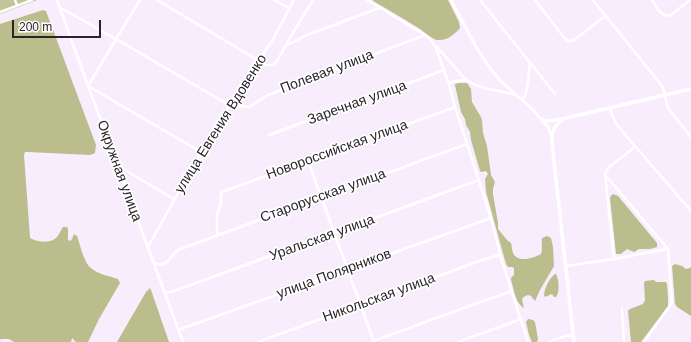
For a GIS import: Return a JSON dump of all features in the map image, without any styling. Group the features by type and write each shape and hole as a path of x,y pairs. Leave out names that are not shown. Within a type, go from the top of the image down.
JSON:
{"main road":[{"path":"574,342 552,138 552,133 555,126 567,117 691,89"}],"street":[{"path":"15,0 17,5"},
{"path":"0,12 32,0"},
{"name":"Окружная улица","path":"57,0 182,342"},
{"path":"140,0 88,86 201,152"},
{"path":"158,0 266,65 272,65 277,62 284,46 313,0"},
{"path":"274,0 289,8"},
{"name":"улица Евгения Вдовенко","path":"148,248 201,152 229,105 272,41 294,0"},
{"path":"367,0 425,35 435,46 449,84 491,218 500,255 528,342"},
{"path":"451,0 476,47 486,62 502,82 523,100 548,127 552,138"},
{"path":"480,0 555,94"},
{"path":"535,0 567,41 574,40 605,16"},
{"path":"593,0 659,82 663,88 668,108 691,137"},
{"path":"652,0 663,15 667,16 671,15 690,0"},
{"path":"284,46 307,35 379,7"},
{"path":"61,8 229,105"},
{"name":"Полевая улица","path":"229,105 249,107 268,95 425,35"},
{"path":"435,46 467,80 476,85 517,95"},
{"path":"523,100 527,89 530,63"},
{"name":"Заречная улица","path":"270,135 444,70"},
{"path":"449,84 454,81 467,80"},
{"name":"Новороссийская улица","path":"217,235 217,214 221,203 222,192 456,107"},
{"path":"610,107 616,124 691,211"},
{"path":"540,118 548,121 567,117"},
{"name":"Старорусская улица","path":"152,262 159,265 165,263 178,250 467,144"},
{"path":"614,259 606,172 608,168 636,146"},
{"path":"308,161 361,304 373,342 512,291"},
{"path":"117,165 174,199"},
{"path":"606,176 668,249 672,303 644,342"},
{"name":"Уральская улица","path":"164,293 174,291 479,180"},
{"name":"улица Полярников","path":"178,330 491,218"},
{"path":"566,266 668,249"},
{"name":"Никольская улица","path":"258,342 485,259 500,255"},
{"path":"622,309 624,342"},
{"path":"458,342 521,319"},
{"path":"550,342 573,335"}],"green space":[{"path":"0,0 37,0 0,14"},
{"path":"373,0 448,0 459,22 460,28 448,38 436,40"},
{"path":"43,10 46,11 96,145 95,153 90,155 25,152 30,238 36,241 47,242 56,238 63,227 67,227 68,240 70,241 72,239 74,234 77,236 84,258 89,266 96,272 118,279 120,283 99,319 88,342 76,342 72,338 71,342 14,342 9,339 0,340 0,24"},
{"path":"459,83 467,83 471,89 472,102 482,120 491,175 495,182 493,194 498,229 511,243 514,255 521,259 531,258 541,254 542,238 547,236 551,238 554,266 535,301 528,295 523,297 522,302 524,308 515,296 511,280 514,275 514,268 508,267 506,264 486,192 485,179 488,174 486,171 480,171 470,132 461,112 455,85"},
{"path":"613,194 618,196 657,243 657,247 650,249 639,249 634,252 627,249 621,254 616,254 610,198"},
{"path":"675,264 686,269 690,268 691,266 691,316 675,304 672,266"},
{"path":"555,274 559,289 557,295 554,297 552,294 545,297 546,286"},
{"path":"654,280 656,282 666,282 668,306 641,342 631,342 628,311 643,304 645,300 644,283 645,281"},
{"path":"150,288 169,342 117,342 146,292"},
{"path":"528,319 535,322 538,339 537,342 532,342 529,335 526,322"}]}
